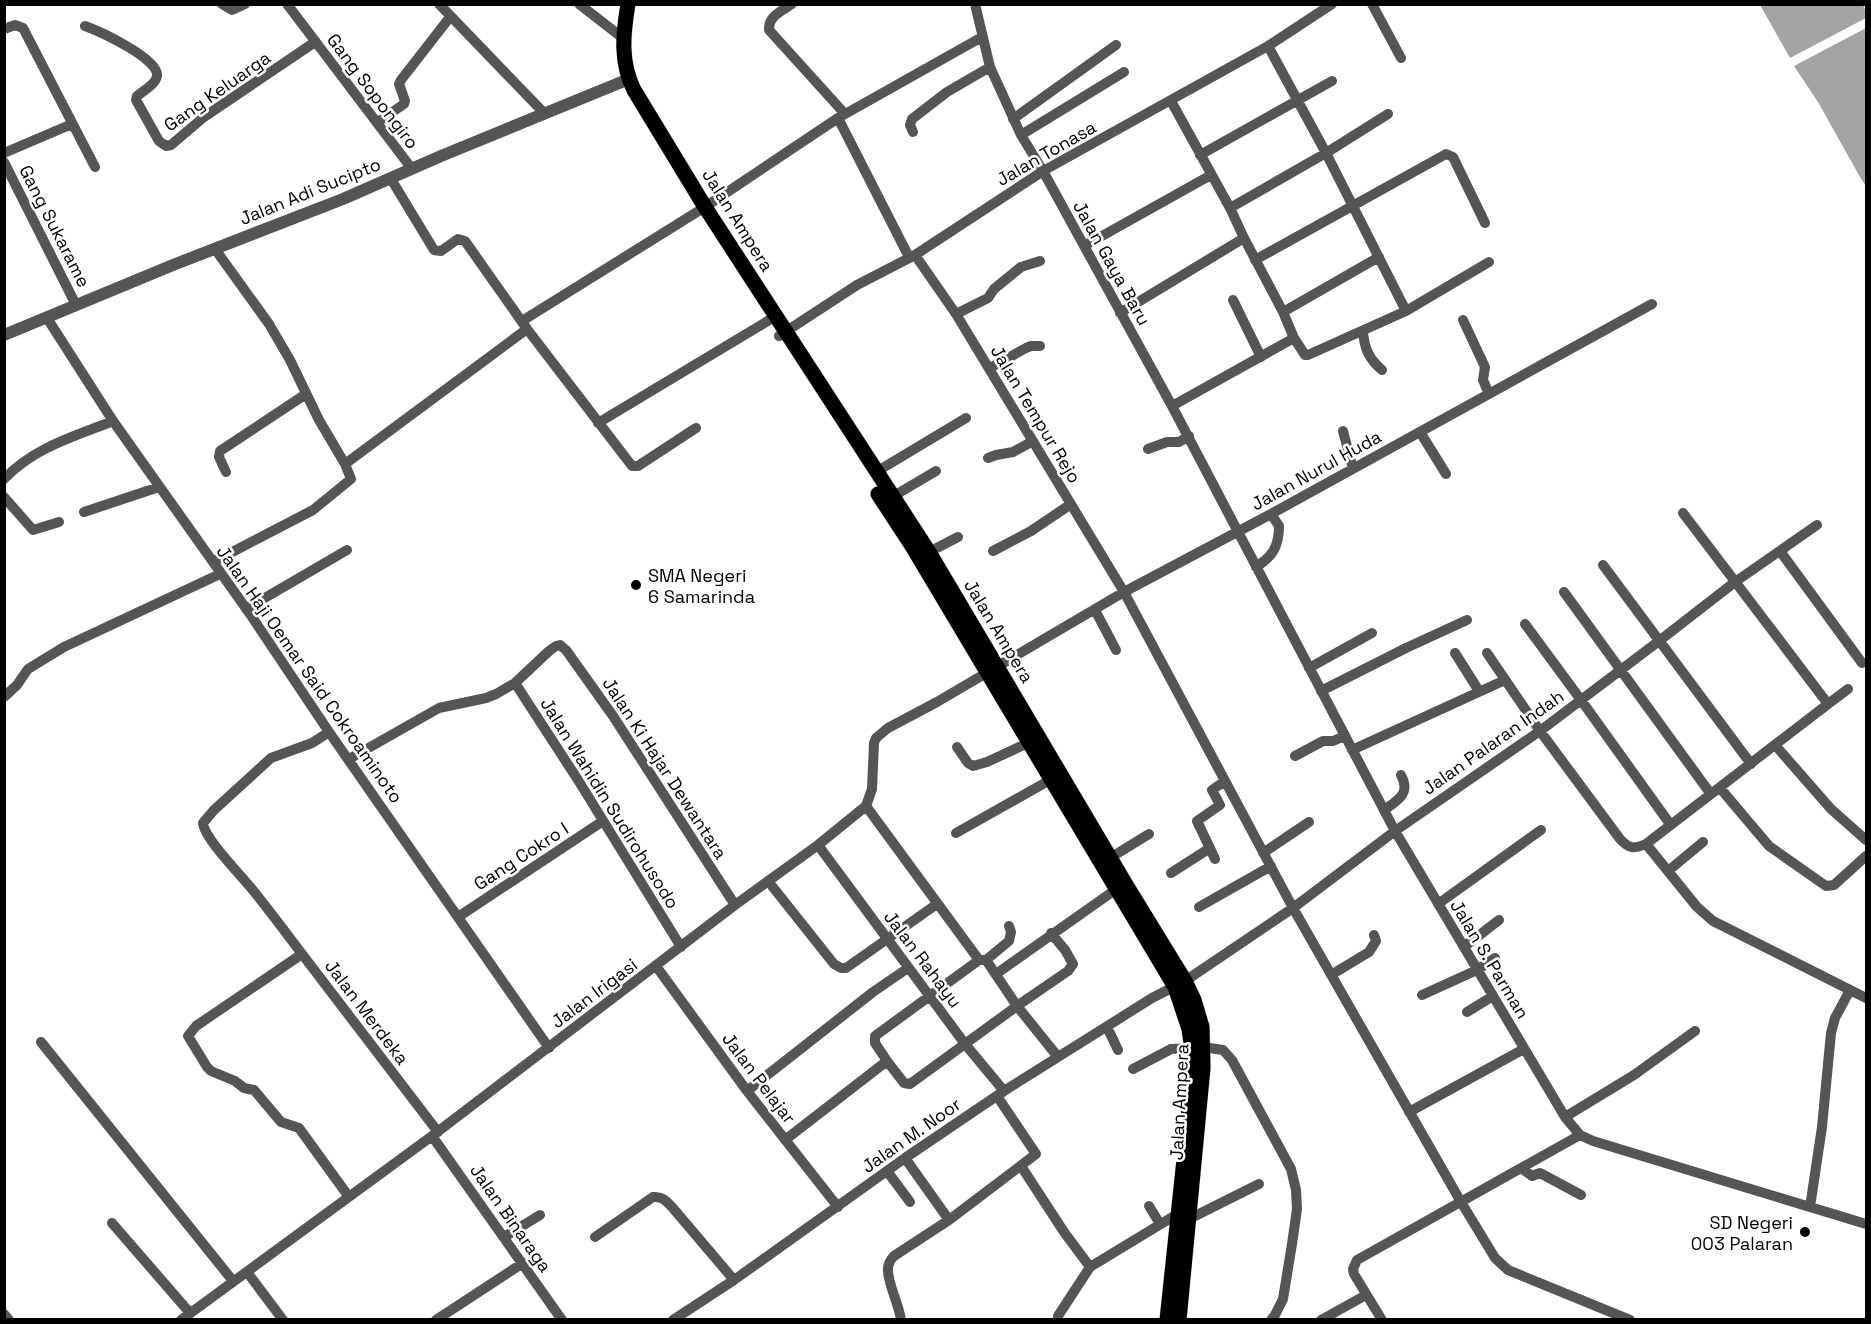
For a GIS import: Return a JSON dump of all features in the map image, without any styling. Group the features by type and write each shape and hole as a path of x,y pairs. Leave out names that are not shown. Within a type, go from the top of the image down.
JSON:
{"main road":[{"name":"Jalan Ampera","path":"621,4 620,36 625,81 702,209 772,318 929,552 992,669 1028,743 1115,890 1180,984 1194,1000 1202,1027 1197,1047 1203,1068 1196,1156 1184,1216 1174,1315"},
{"name":"Jalan Ampera","path":"620,36 628,4"},
{"name":"Jalan Ampera","path":"783,334 912,546 1110,858 1180,984"}],"street":[{"path":"222,4 232,10 245,4"},
{"name":"Gang Sopongiro","path":"287,4 412,169"},
{"path":"439,4 545,114"},
{"path":"579,4 620,36"},
{"name":"Jalan Tempur Rejo","path":"792,4 773,17 768,24 768,30 841,116 912,256 956,314 1124,592 1293,908 1495,1258 1508,1270 1604,1315 1630,1320"},
{"name":"Jalan Gaya Baru","path":"975,4 990,67 1021,135 1189,436 1235,526"},
{"name":"Jalan Tonasa","path":"783,334 857,285 912,256 1043,171 1268,46 1332,4"},
{"path":"1372,4 1401,58"},
{"path":"378,122 404,104 400,80 450,17"},
{"path":"4,29 15,25 23,28 95,167"},
{"name":"Gang Keluarga","path":"85,26 117,40 155,68 157,78 137,96 136,100 159,141 166,146 171,145 204,117 315,42"},
{"path":"345,464 524,325 841,116 982,37"},
{"path":"1013,118 1116,45"},
{"path":"1268,46 1407,311"},
{"path":"913,132 910,125 912,119 947,92 990,67"},
{"path":"1021,135 1124,72"},
{"name":"Jalan Adi Sucipto","path":"4,335 391,179 625,81"},
{"path":"1200,155 1332,81"},
{"path":"1171,101 1230,208 1302,353 1308,356 1407,311 1489,261"},
{"path":"1230,208 1326,153 1388,114"},
{"path":"4,153 72,124"},
{"path":"1255,260 1446,154 1453,157 1485,223"},
{"name":"Gang Sukarame","path":"4,162 76,305"},
{"path":"1084,246 1211,175"},
{"path":"391,179 434,250 441,251 458,239 465,241 524,325 630,464 635,467 696,428"},
{"path":"1120,313 1244,238"},
{"path":"213,562 324,502 351,479 269,324 215,249"},
{"path":"1283,312 1379,257"},
{"path":"956,314 988,298 1021,267 1040,261"},
{"path":"1233,300 1262,357"},
{"name":"Jalan Nurul Huda","path":"992,669 1235,526 1271,514 1652,304"},
{"name":"Jalan Haji Oemar Said Cokroaminoto","path":"47,318 113,421 246,609 549,1048"},
{"path":"598,423 772,318"},
{"path":"1463,320 1485,367 1483,380 1489,394"},
{"path":"1364,331 1364,346 1368,355 1382,370"},
{"path":"1172,406 1294,338"},
{"path":"990,368 1030,346 1040,346"},
{"path":"226,472 219,457 220,451 306,394"},
{"path":"876,472 966,418"},
{"path":"4,479 38,451 113,421"},
{"path":"1343,431 1353,469"},
{"path":"1420,432 1446,474"},
{"path":"1148,449 1167,442 1179,442 1189,436"},
{"path":"988,458 1013,452 1034,441"},
{"path":"892,497 936,471"},
{"path":"84,512 159,487"},
{"path":"4,497 33,530 59,522"},
{"path":"993,551 1031,531 1071,504"},
{"path":"1683,513 1828,704"},
{"path":"1256,567 1269,558 1278,539 1279,526 1271,514"},
{"name":"Jalan Palaran Indah","path":"1180,984 1293,908 1395,831 1540,731 1735,582 1817,525"},
{"name":"Jalan S. Parman","path":"1235,526 1395,831 1565,1117 1580,1135 1593,1141 1866,1224"},
{"path":"929,552 958,537"},
{"path":"246,609 347,550"},
{"path":"1780,551 1862,663"},
{"path":"1603,565 1751,764"},
{"path":"4,697 17,686 28,669 63,647 220,574"},
{"path":"1564,592 1620,669 1715,790 1769,846 1826,886 1834,885 1866,856"},
{"path":"1095,610 1116,650"},
{"path":"1321,691 1467,620"},
{"path":"1524,624 1670,824"},
{"path":"1309,668 1372,633"},
{"name":"Jalan Ki Hajar Dewantara","path":"515,683 556,646 560,645 566,650 613,716 735,905"},
{"path":"1455,653 1479,691"},
{"path":"1487,653 1540,731 1620,839 1627,847 1636,848 1646,844 1848,689"},
{"path":"992,669 888,728 876,738 873,750 872,789 866,806 938,904 982,960 996,974 1017,1006 1058,1058"},
{"path":"1352,750 1505,680"},
{"path":"349,759 439,708 486,698 515,683"},
{"name":"Jalan Wahidin Sudirohusodo","path":"515,683 679,944"},
{"path":"302,954 256,894 209,839 203,823 271,758 312,743 329,732"},
{"path":"1295,756 1323,741 1333,741 1345,736"},
{"path":"957,747 968,763 973,766 1028,743"},
{"path":"1775,746 1825,802 1866,840"},
{"path":"1384,810 1403,795 1406,788 1401,775"},
{"path":"956,833 1050,780"},
{"path":"1220,805 1212,790 1225,781"},
{"path":"1215,859 1197,821 1234,798"},
{"name":"Jalan Irigasi","path":"187,1317 435,1134 656,966 679,944 818,845 866,806"},
{"name":"Gang Cokro I","path":"458,917 603,821"},
{"path":"1263,853 1309,822"},
{"path":"1438,904 1541,830"},
{"path":"1110,858 1149,834"},
{"path":"1668,871 1703,842"},
{"path":"1646,844 1697,907 1713,921 1866,998"},
{"name":"Jalan Rahayu","path":"818,845 1001,1093 1036,1151 1035,1155 1021,1166"},
{"path":"1171,873 1210,848"},
{"path":"1199,907 1270,866"},
{"path":"768,881 834,964 841,968 846,968 938,904"},
{"path":"996,974 1115,890"},
{"path":"1464,947 1498,920"},
{"path":"1009,926 1011,933 1009,941 875,1036 875,1043 904,1083 909,1085 932,1070 1017,1006 1068,972 1073,964 1051,933"},
{"path":"1331,975 1369,952 1376,941 1374,935"},
{"name":"Jalan Merdeka","path":"349,1197 299,1128 281,1122 254,1090 244,1088 207,1067 188,1036 196,1026 302,954 435,1134"},
{"path":"1422,995 1477,970 1495,958"},
{"name":"Jalan Pelajar","path":"656,966 747,1091 838,1207"},
{"path":"747,1091 873,992 908,968"},
{"name":"Jalan M. Noor","path":"675,1319 1001,1093 1152,998 1180,984"},
{"path":"1810,1207 1822,1127 1832,1033 1835,1018 1850,990"},
{"path":"1467,1012 1493,996"},
{"path":"1107,1028 1119,1050"},
{"path":"1565,1117 1634,1075 1695,1031"},
{"path":"41,1042 233,1281"},
{"path":"1133,1069 1171,1049 1197,1047 1223,1050 1232,1060 1291,1169 1294,1181 1297,1209 1287,1282 1280,1307 1271,1320"},
{"path":"1410,1112 1524,1049"},
{"path":"785,1140 887,1061"},
{"name":"Jalan Binaraga","path":"435,1134 562,1320"},
{"path":"1382,1320 1354,1274 1353,1269 1357,1260 1580,1135"},
{"path":"905,1158 949,1221"},
{"path":"902,1320 888,1272 889,1261 949,1221 1021,1166 1068,1238 1090,1267"},
{"path":"1521,1168 1532,1176 1540,1173 1581,1195"},
{"path":"887,1171 910,1202"},
{"path":"1058,1316 1090,1267 1160,1224 1259,1184"},
{"path":"595,1237 653,1197 658,1196 672,1207 734,1280"},
{"path":"1149,1206 1160,1224"},
{"path":"504,1237 540,1215"},
{"path":"112,1223 187,1317"},
{"path":"436,1320 523,1263"},
{"path":"247,1272 283,1320"},
{"path":"1321,1320 1366,1295"},
{"path":"4,1314 9,1320"}],"shaded area":[{"path":"1760,5 1863,5 1866,18 1790,58"},
{"path":"1866,28 1866,186 1818,102 1794,66"}],"place":[{"name":"SMA Negeri 6 Samarinda","path":"636,585"},
{"name":"SD Negeri 003 Palaran","path":"1805,1232"}]}
